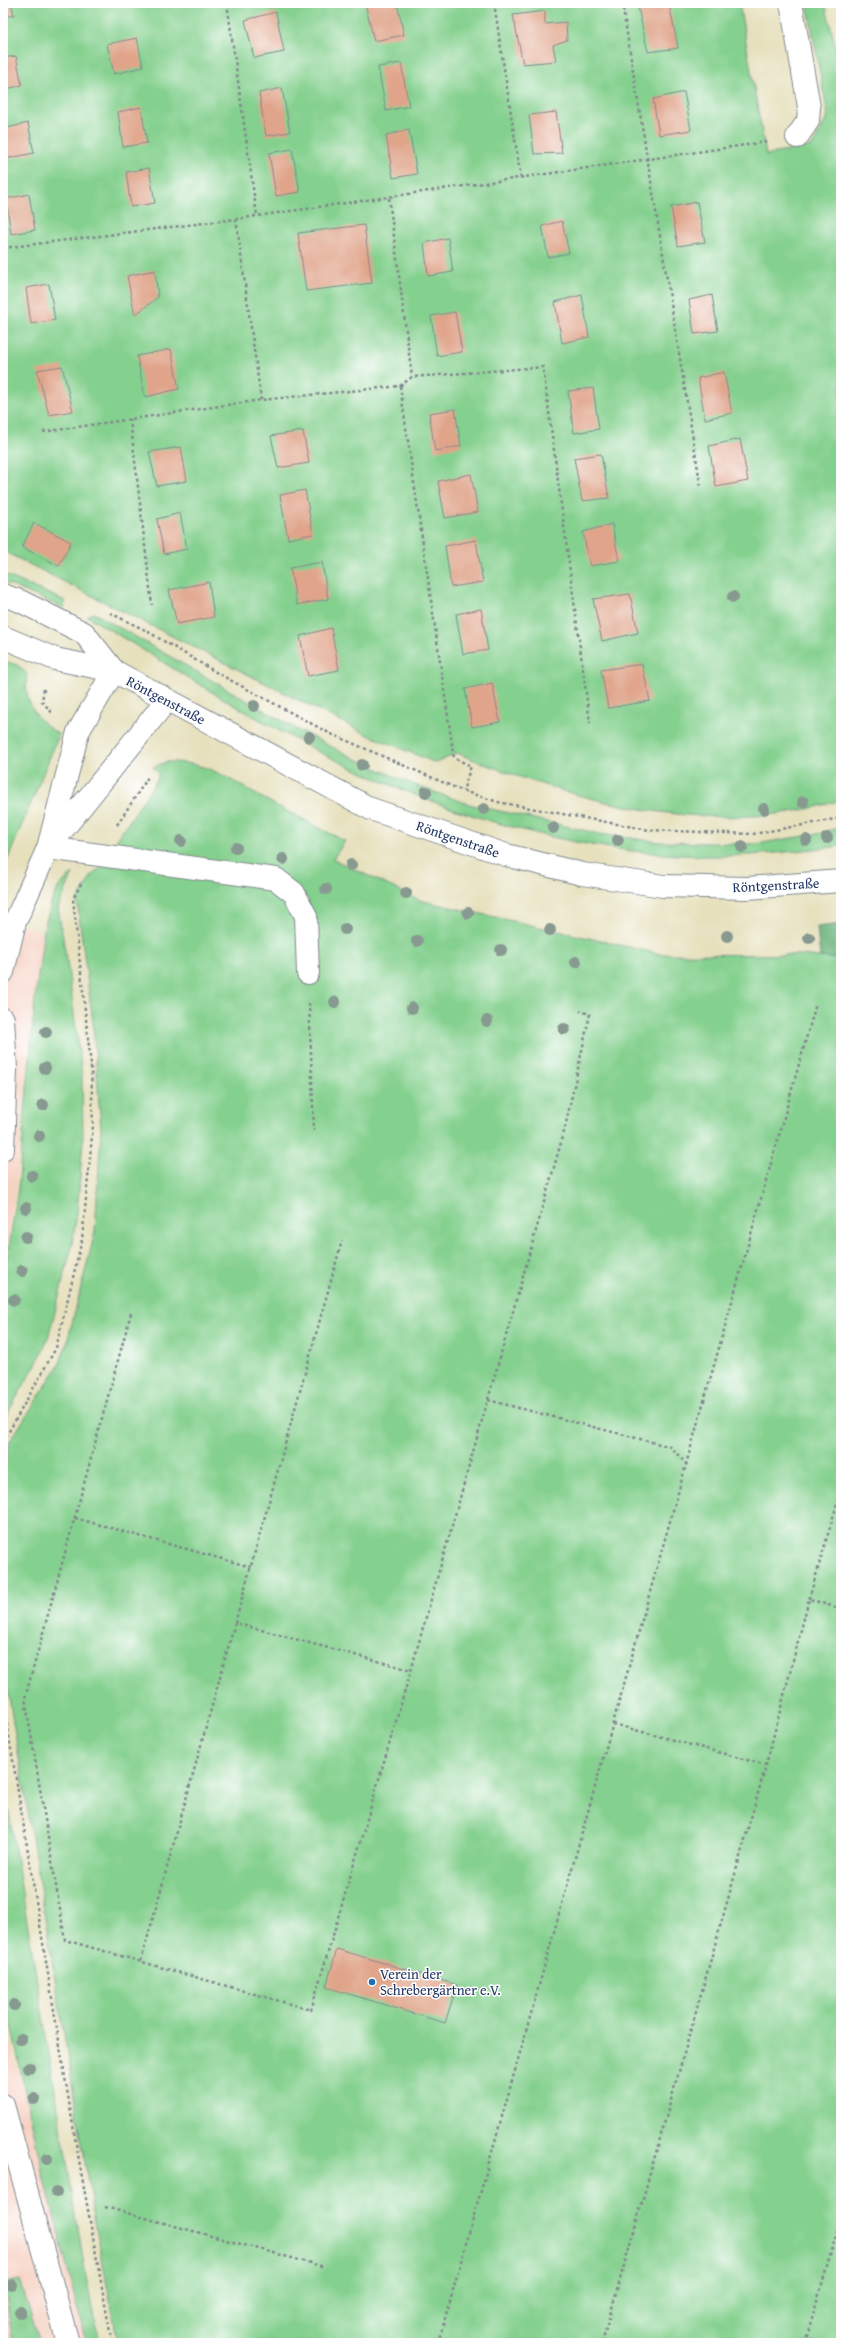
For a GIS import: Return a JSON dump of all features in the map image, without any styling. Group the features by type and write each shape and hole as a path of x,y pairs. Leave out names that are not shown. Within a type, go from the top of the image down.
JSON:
{"street":[{"path":"791,3 809,107 808,121 796,137"},
{"name":"Röntgenstraße","path":"3,595 20,601 84,633 114,671"},
{"name":"Röntgenstraße","path":"3,637 55,659 114,671 371,809 506,855 582,874 663,886 747,888 839,881"},
{"path":"3,972 15,922 48,848 78,732 114,671"},
{"path":"48,848 167,700"},
{"path":"48,848 276,879 294,893 306,916 308,972"},
{"path":"3,1019 6,1069 3,1150"},
{"path":"3,2105 68,2343"}],"path":[{"path":"227,3 257,216"},
{"path":"494,3 521,179"},
{"path":"622,3 701,488"},
{"path":"838,3 841,13"},
{"path":"3,248 389,198 796,137"},
{"path":"389,198 412,378"},
{"path":"236,219 261,400"},
{"path":"43,432 261,400 400,386 412,378 543,367 590,723"},
{"path":"400,386 454,758 471,766 463,791"},
{"path":"130,419 152,604"},
{"path":"103,610 145,630 218,674 329,734 463,791 498,802 649,830 753,834 841,818"},
{"path":"44,687 42,701 49,712 54,715"},
{"path":"3,1442 56,1348 82,1240 93,1126 91,1065 73,899"},
{"path":"308,972 314,1131"},
{"path":"438,2343 687,1466 816,1004"},
{"path":"131,1312 25,1698 65,1940 311,2010 411,1670 564,1132 590,1014 580,1011"},
{"path":"141,1961 342,1241"},
{"path":"488,1400 671,1447 687,1466"},
{"path":"602,2343 766,1765 809,1600 841,1490"},
{"path":"74,1518 251,1567"},
{"path":"809,1600 841,1609"},
{"path":"235,1623 411,1670"},
{"path":"3,1700 75,2138 112,2343"},
{"path":"613,1724 766,1765"},
{"path":"104,2207 324,2267"},
{"path":"805,2343 841,2218"}],"shaded area":[{"path":"3,916 43,934 33,1002 15,1191 3,1269"},
{"path":"3,2010 64,2255 86,2343 3,2343"}],"green space":[{"path":"3,3 739,3 766,155 812,146 828,116 807,3 825,3 841,69 841,800 793,811 745,816 696,816 646,810 598,800 549,787 502,771 457,753 436,763 368,735 3,551"},
{"path":"3,574 65,601 64,608 3,582"},
{"path":"94,613 302,732 366,764 417,786 469,804 600,834 660,842 756,844 822,833 841,827 841,846 738,856 703,856 651,853 599,846 548,836 497,823 447,807 398,788 350,767 304,744 221,698 87,616"},
{"path":"3,660 19,666 27,674 27,694 33,710 44,723 59,735 3,871"},
{"path":"167,762 193,764 215,771 279,807 345,841 333,859 419,900 660,954 799,955 841,959 841,2343 118,2343 92,2206 3,1660 3,1476 10,1441 59,1365 67,1343 95,1232 101,1129 93,1023 77,901 92,875 122,850 112,847 158,778 158,773 153,767"},
{"path":"73,873 58,908 68,968 82,1074 83,1141 77,1213 71,1250 49,1335 40,1357 3,1421 3,1286 18,1189 35,999 44,929 51,903 59,886"},
{"path":"841,924 841,959 820,957 817,927"},
{"path":"3,1777 86,2276 99,2343 86,2343 37,2148 3,1987"},
{"path":"20,2280 40,2343 13,2343 4,2283"}],"building":[{"path":"3,3 11,3 14,15 3,17"},
{"path":"365,3 397,3 404,35 374,41"},
{"path":"637,3 669,3 678,48 648,52"},
{"path":"545,11 545,24 566,22 567,40 553,45 556,61 523,64 513,15"},
{"path":"276,12 284,52 254,58 245,20"},
{"path":"137,38 143,67 114,74 107,44"},
{"path":"16,56 22,85 3,90 3,58"},
{"path":"401,63 409,106 386,111 378,67"},
{"path":"282,88 290,132 266,136 259,93"},
{"path":"684,92 691,130 659,135 653,99"},
{"path":"141,107 147,143 123,147 118,112"},
{"path":"556,112 562,153 534,154 529,115"},
{"path":"28,123 34,153 5,159 3,129"},
{"path":"409,130 417,174 393,178 386,135"},
{"path":"292,149 300,192 276,196 269,153"},
{"path":"149,168 155,203 131,207 126,172"},
{"path":"29,194 35,230 11,234 6,199"},
{"path":"697,202 705,242 678,246 671,207"},
{"path":"562,221 569,253 548,257 542,226"},
{"path":"364,225 372,283 306,291 298,233"},
{"path":"448,238 453,272 428,276 424,243"},
{"path":"155,270 158,297 135,315 127,276"},
{"path":"49,284 55,320 31,324 26,288"},
{"path":"582,295 589,337 562,343 555,302"},
{"path":"712,295 718,331 694,334 689,300"},
{"path":"455,312 462,352 437,356 431,316"},
{"path":"171,349 179,389 145,397 137,356"},
{"path":"62,366 73,411 49,415 37,370"},
{"path":"724,372 732,413 705,419 698,378"},
{"path":"593,388 599,429 574,433 568,391"},
{"path":"455,409 461,446 435,451 429,413"},
{"path":"303,431 309,463 278,468 271,436"},
{"path":"740,439 748,481 716,487 709,446"},
{"path":"181,447 187,481 157,486 149,452"},
{"path":"601,454 609,498 582,501 574,458"},
{"path":"471,474 478,512 445,518 438,481"},
{"path":"305,490 313,534 288,539 280,495"},
{"path":"180,513 187,549 164,554 157,519"},
{"path":"34,523 71,542 59,566 22,547"},
{"path":"612,524 619,561 590,566 583,532"},
{"path":"476,540 483,582 451,587 445,546"},
{"path":"322,562 328,599 297,605 290,568"},
{"path":"209,582 214,617 177,624 169,590"},
{"path":"630,594 638,633 602,641 593,599"},
{"path":"481,609 488,650 463,654 456,614"},
{"path":"331,628 339,670 308,676 300,636"},
{"path":"642,664 650,701 608,708 601,670"},
{"path":"492,683 500,722 472,727 465,689"},
{"path":"337,1949 457,1985 445,2023 326,1987"}],"place":[{"name":"Verein der Schrebergärtner e.V.","path":"372,1982"}]}
